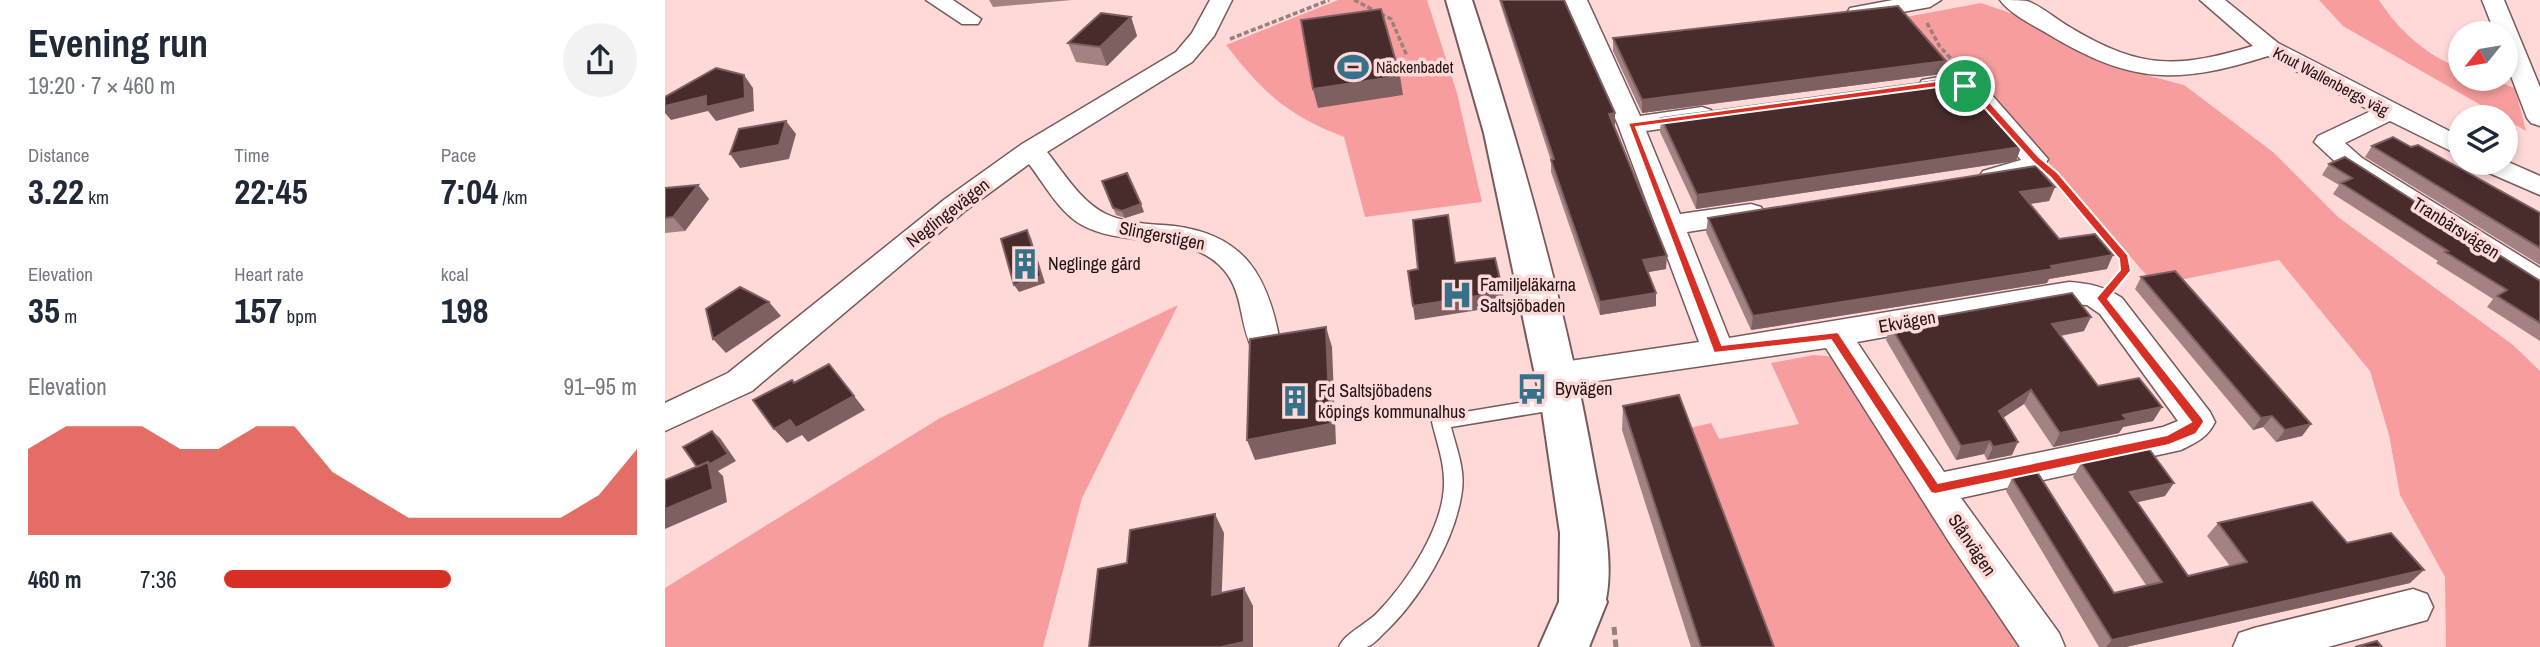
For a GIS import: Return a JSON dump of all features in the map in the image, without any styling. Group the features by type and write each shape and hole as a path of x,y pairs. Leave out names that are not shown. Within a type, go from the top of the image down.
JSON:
{"street":[{"path":"937,0 969,19"},
{"name":"Neglingevägen","path":"665,418 740,382 955,205 1031,150 1184,57 1202,36 1221,0"},
{"path":"1459,0 1500,133 1559,389 1583,533 1585,624 1564,647"},
{"path":"1577,0 1609,42 1631,125 1719,350"},
{"path":"2011,0 2103,54 2148,68 2183,70 2270,48"},
{"name":"Knut Wallenbergs väg","path":"2211,0 2270,48 2448,141"},
{"path":"2493,0 2540,118"},
{"path":"1836,16 1924,2"},
{"path":"1904,89 1945,83 1970,89 2035,159 2031,167 2019,173 1965,181"},
{"name":"Tranbärsvägen","path":"2390,111 2327,142 2353,164 2540,282"},
{"path":"1631,125 1727,112"},
{"name":"Slingerstigen","path":"1031,150 1084,213 1117,228 1186,238 1213,246 1224,255 1242,271 1260,317 1264,342"},
{"path":"2516,175 2540,186"},
{"path":"1671,225 1778,209"},
{"name":"Ekvägen","path":"1559,389 1719,350 1834,335 2069,293 2102,298"},
{"path":"1935,489 2169,440 2191,430 2198,422 2102,298"},
{"name":"Slånvägen","path":"1834,335 1935,489 2044,647"},
{"path":"2255,647 2413,607"}],"lane":[{"path":"1349,647 1389,617 1438,538 1453,490 1441,422 1559,389"}],"path":[{"path":"1184,57 1329,0"},
{"path":"1355,0 1378,9 1395,21 1406,56"},
{"path":"1924,2 1940,47 1965,74 1970,89"},
{"path":"2035,159 2055,176 2124,258 2126,271 2102,298"}],"shaded area":[{"path":"1338,0 1427,0 1457,93 1482,202 1365,217 1344,137 1306,120 1277,100 1226,45"},
{"path":"2319,0 2379,0 2395,22 2414,41 2448,63 2448,86 2343,26"},
{"path":"1981,3 2019,16 2123,69 2184,85 2273,152 2338,217 2513,345 2540,371 2540,647 2446,647 2445,577 2400,495 2389,435 2370,371 2279,260 2155,285 1983,87 1972,81 1956,79 1906,17"},
{"path":"2456,91 2516,91 2526,131 2518,126 2518,105 2481,105"},
{"path":"1178,305 1082,498 1043,647 665,647 665,588 940,418"},
{"path":"1814,355 1837,357 2020,647 1761,647 1681,430 1711,423 1719,439 1799,424 1771,363"}],"building":[{"path":"1501,0 1564,0 1615,113 1609,114 1667,256 1643,260 1656,293 1600,302 1551,160 1554,159"},
{"path":"1898,6 1946,61 1642,100 1613,38"},
{"name":"Näckenbadet","path":"1381,9 1400,76 1313,89 1301,20"},
{"path":"1101,13 1131,17 1100,47 1068,43"},
{"path":"716,68 744,75 745,98 706,107 706,96 665,106 665,97"},
{"path":"1949,79 1967,84 2021,147 1697,195 1661,118"},
{"path":"786,121 779,145 730,154 739,129"},
{"path":"2393,137 2411,147 2418,145 2448,162 2448,175 2472,175 2540,213 2540,248 2372,146"},
{"path":"2345,157 2540,281 2540,323 2497,296 2507,290 2341,183 2352,178 2329,164"},
{"path":"2036,166 2055,187 2020,192 2059,239 2095,234 2113,255 2051,266 2053,269 1753,316 1708,218"},
{"path":"1127,173 1141,204 1122,211 1113,208 1102,181"},
{"path":"698,185 673,217 665,218 665,188"},
{"path":"1448,215 1455,263 1495,258 1503,292 1413,306 1408,271 1418,269 1413,220"},
{"name":"Neglinge gård","path":"1027,230 1041,276 1014,285 1001,239"},
{"path":"2175,271 2311,424 2285,430 2272,416 2261,418 2141,277"},
{"path":"740,287 769,302 713,339 706,309"},
{"path":"2072,293 2091,317 2052,324 2098,386 2139,378 2162,407 2123,415 2127,420 2060,433 2031,390 1999,411 2018,442 1993,447 1990,441 1961,446 1890,325"},
{"name":"Fd Saltsjöbadens köpings kommunalhus","path":"1326,327 1330,424 1247,440 1250,339"},
{"path":"829,364 854,396 796,428 790,420 774,429 753,400 792,380 794,383"},
{"path":"1679,395 1774,647 1701,647 1623,406"},
{"path":"712,431 728,454 710,464 708,462 697,467 683,447"},
{"path":"2149,449 2174,483 2130,492 2188,576 2247,562 2218,523 2312,502 2347,543 2391,533 2424,570 2112,640 2012,478 2037,472 2114,593 2162,582 2081,463"},
{"path":"708,462 713,489 665,509 665,480"},
{"path":"1215,514 1212,595 1244,588 1244,642 1221,647 1089,647 1098,569 1127,563 1130,530"},
{"path":"2377,641 2382,647 2355,647"}],"place":[{"name":"Näckenbadet","path":"1353,67"},
{"name":"Neglinge gård","path":"1025,264"},
{"name":"Familjeläkarna Saltsjöbaden","path":"1457,295"},
{"name":"Byvägen","path":"1532,389"},
{"name":"Fd Saltsjöbadens köpings kommunalhus","path":"1295,401"}],"route":[{"path":"1945,83 1965,86 1975,91 2035,159 2055,176 2124,258 2126,271 2102,298 2111,306 2198,422 2191,430 2169,440 1935,489 1834,335 1719,350 1631,125 1945,83"}]}
